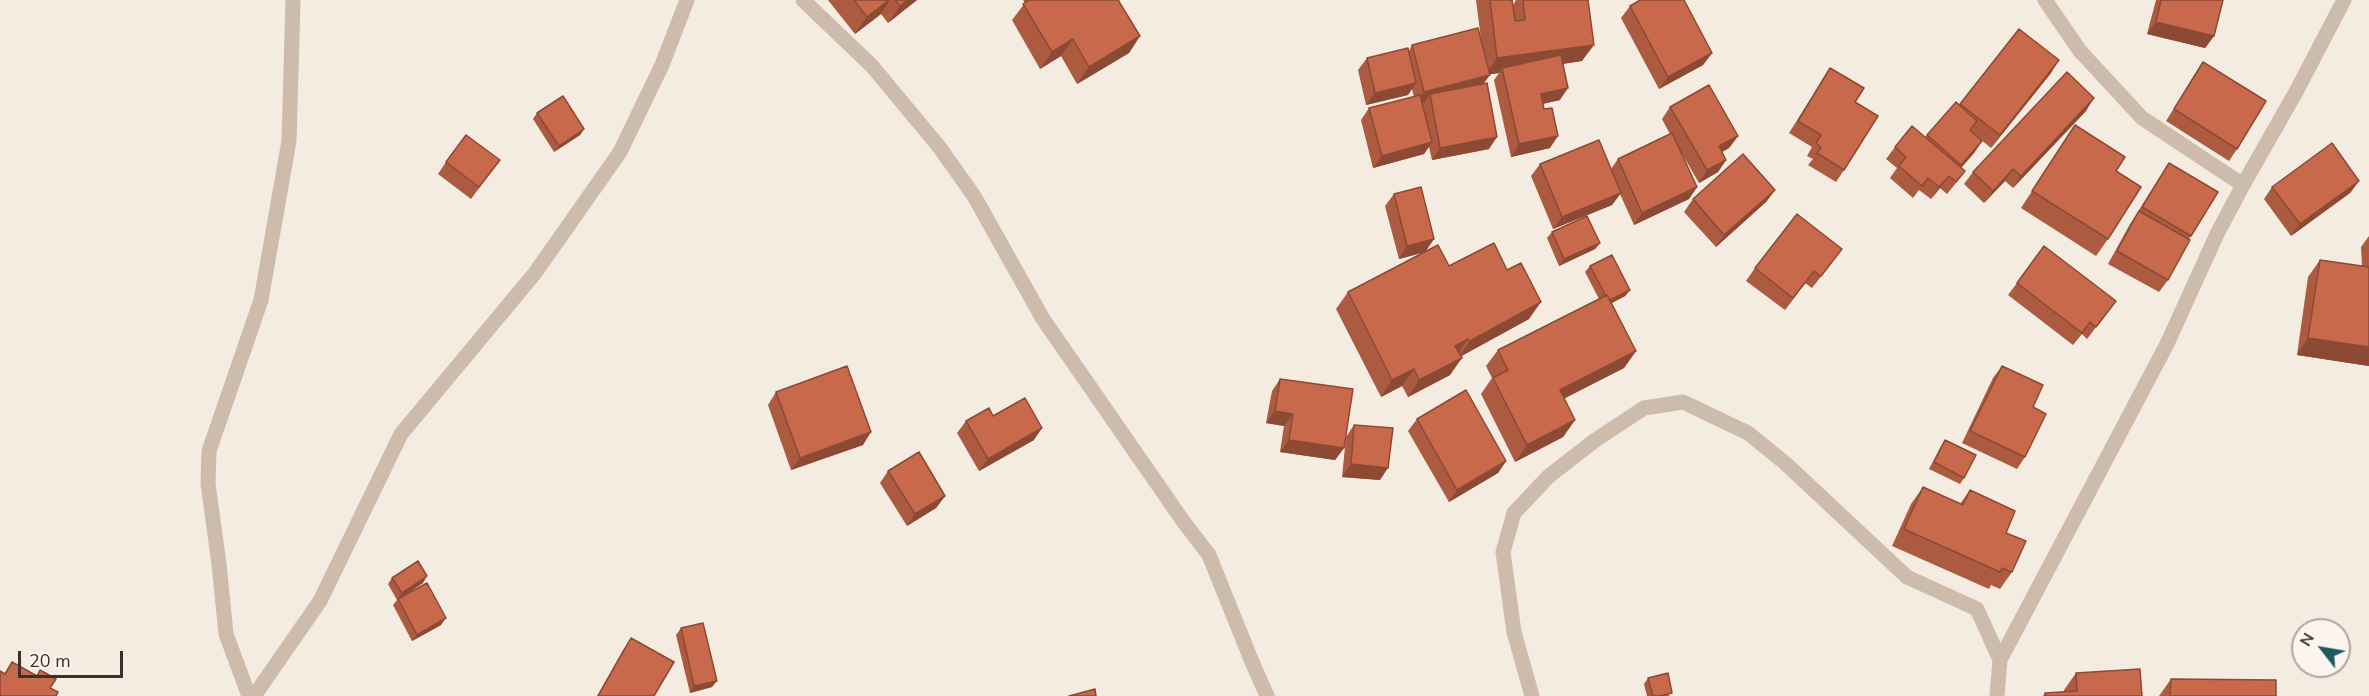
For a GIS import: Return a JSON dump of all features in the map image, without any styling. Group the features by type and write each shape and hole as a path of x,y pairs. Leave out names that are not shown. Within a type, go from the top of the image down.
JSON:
{"street":[{"path":"249,696 226,634 208,484 209,451 261,300 289,141 293,0"},
{"path":"254,696 320,601 401,434 535,273 620,152 662,65 687,0"},
{"path":"803,0 872,66 940,148 974,196 1043,319 1209,555 1267,696"},
{"path":"2045,0 2080,51 2142,118 2243,185"},
{"path":"1997,696 2000,660 2168,344 2217,234 2344,0"},
{"path":"1532,696 1514,632 1503,552 1515,513 1549,476 1594,441 1644,408 1683,402 1748,433 1785,464 1907,577 1977,609 2000,660"}],"building":[{"path":"854,0 889,0 867,17"},
{"path":"895,0 908,0 900,6"},
{"path":"1029,0 1118,0 1140,36 1089,67 1073,39 1052,52 1023,4"},
{"path":"1490,0 1512,0 1515,21 1525,20 1523,0 1588,0 1594,45 1497,58"},
{"path":"1640,0 1684,0 1712,53 1668,77 1630,6"},
{"path":"2161,0 2223,0 2214,36 2156,22"},
{"path":"1478,28 1490,75 1424,92 1412,45"},
{"path":"2019,29 2059,60 2000,135 1960,104"},
{"path":"1408,48 1416,83 1375,93 1367,58"},
{"path":"1561,55 1568,88 1541,94 1544,109 1552,108 1558,136 1519,144 1502,68"},
{"path":"2203,62 2266,101 2237,149 2174,109"},
{"path":"1830,68 1864,88 1855,102 1878,116 1844,170 1817,153 1821,147 1816,143 1821,135 1798,121"},
{"path":"2067,72 2094,98 2021,176 2013,169 1993,191 1973,172"},
{"path":"1487,83 1497,137 1440,148 1430,94"},
{"path":"1709,85 1738,136 1719,146 1726,160 1707,170 1670,107"},
{"path":"1420,95 1432,142 1382,156 1369,108"},
{"path":"563,96 584,129 559,146 537,113"},
{"path":"1956,102 1977,121 1970,130 1982,141 1961,165 1927,135"},
{"path":"2075,125 2125,157 2116,171 2141,187 2108,239 2032,191"},
{"path":"1912,126 1965,171 1956,182 1949,176 1939,187 1928,178 1922,186 1899,166 1906,157 1895,147"},
{"path":"1672,133 1697,187 1642,213 1618,159"},
{"path":"466,135 500,160 479,187 446,162"},
{"path":"1599,140 1621,193 1562,217 1540,164"},
{"path":"2332,143 2359,181 2300,224 2272,187"},
{"path":"1743,154 1775,190 1724,235 1693,199"},
{"path":"2169,163 2218,192 2191,236 2142,207"},
{"path":"1421,187 1434,239 1407,246 1394,194"},
{"path":"2139,211 2190,240 2168,280 2117,251"},
{"path":"1797,214 1842,249 1821,276 1814,271 1793,298 1755,268"},
{"path":"1587,216 1600,243 1564,259 1552,232"},
{"path":"1494,243 1507,270 1521,263 1541,302 1470,341 1468,339 1455,346 1462,358 1419,380 1414,369 1392,380 1348,292 1438,245 1449,266"},
{"path":"2044,246 2116,301 2096,327 2090,322 2082,333 2017,283"},
{"path":"1612,255 1630,290 1610,300 1590,266"},
{"path":"2320,260 2369,267 2369,347 2308,338"},
{"path":"1607,295 1636,351 1560,390 1575,420 1527,445 1493,378 1508,370 1498,350"},
{"path":"847,366 871,432 800,458 776,392"},
{"path":"2002,366 2043,385 2033,407 2046,414 2025,457 1970,431"},
{"path":"1280,379 1353,389 1344,448 1289,440 1293,414 1275,411"},
{"path":"1466,390 1506,461 1457,490 1417,419"},
{"path":"1025,398 1042,428 988,459 966,421 989,408 993,416"},
{"path":"1354,425 1393,428 1388,468 1351,464"},
{"path":"1945,440 1976,455 1964,478 1934,462"},
{"path":"919,452 945,496 915,514 888,471"},
{"path":"1923,487 1963,505 1970,490 2015,511 2006,533 2026,541 2012,572 2002,568 2000,572 1904,529"},
{"path":"418,561 427,576 402,593 392,578"},
{"path":"427,583 446,618 417,635 398,599"},
{"path":"703,623 717,681 694,686 681,628"},
{"path":"631,638 674,662 654,696 598,696"},
{"path":"12,662 37,676 40,670 56,679 50,688 58,692 56,696 0,696 0,671 5,674"},
{"path":"2140,669 2142,696 2045,696 2045,693 2077,691 2076,673"},
{"path":"1668,673 1672,693 1653,696 1648,678"},
{"path":"2171,679 2276,680 2276,696 2170,696"},
{"path":"1095,689 1096,696 1069,696"}]}
